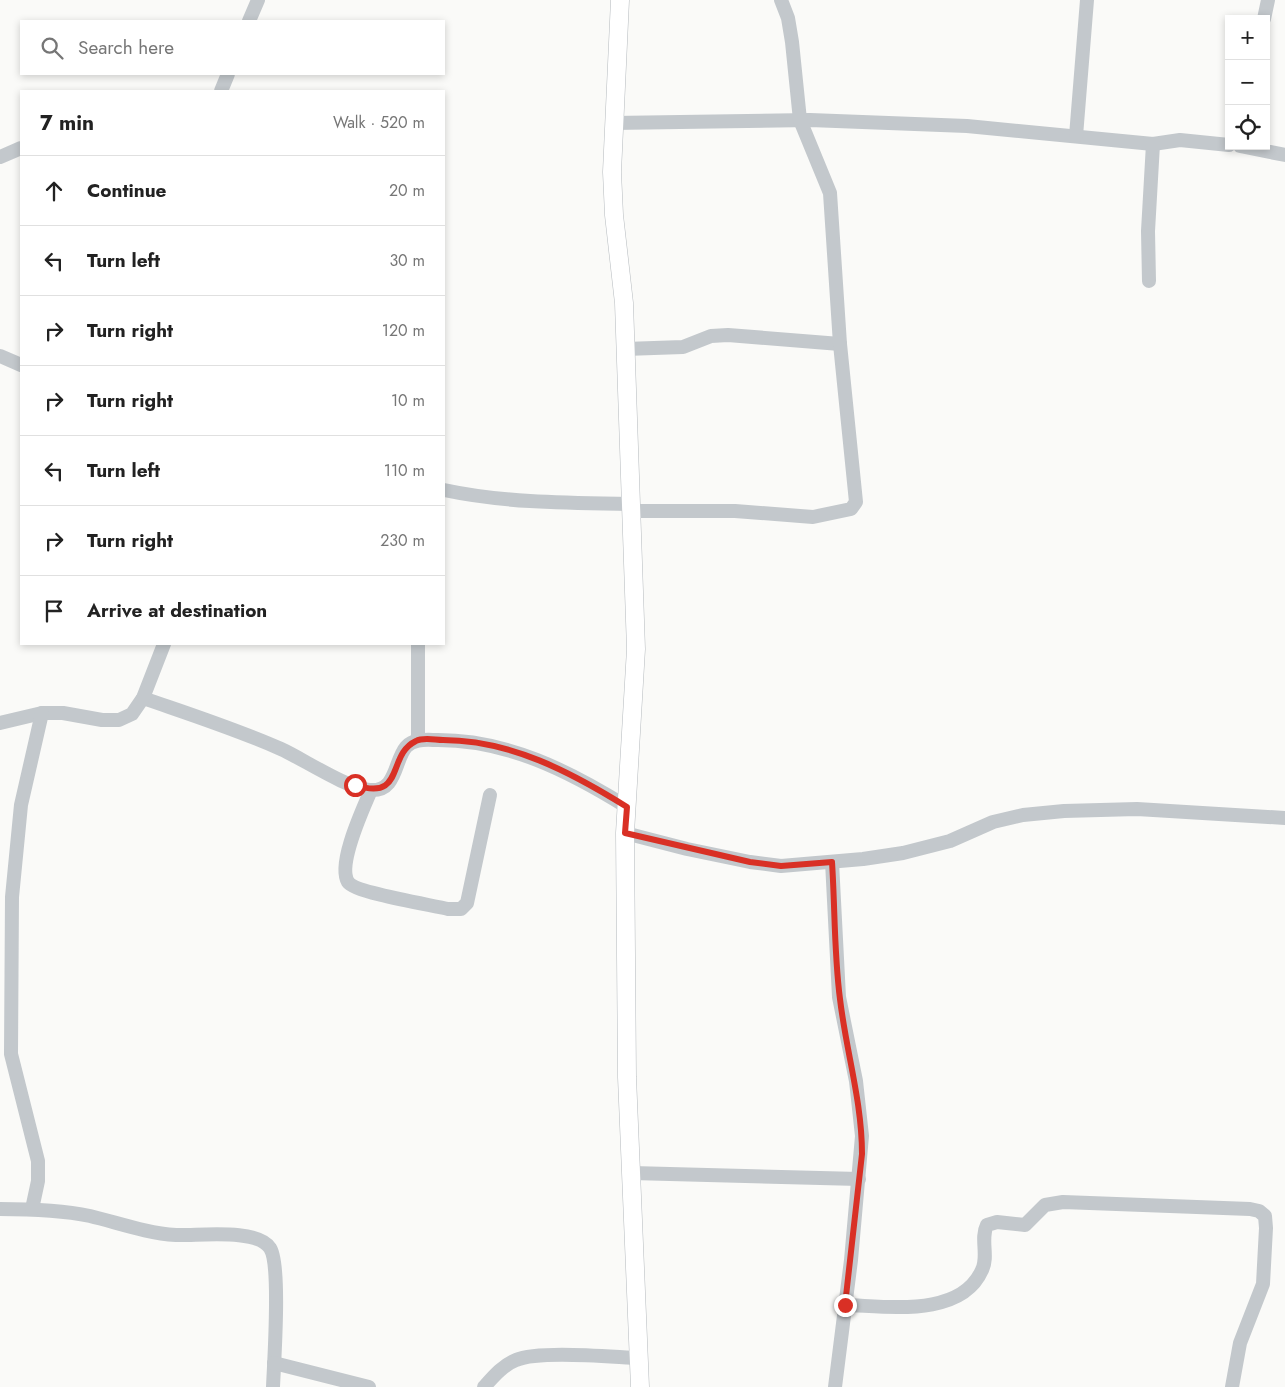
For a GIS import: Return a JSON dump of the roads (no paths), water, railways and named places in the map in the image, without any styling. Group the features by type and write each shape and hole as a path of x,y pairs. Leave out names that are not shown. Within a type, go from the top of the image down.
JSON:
{"main road":[{"path":"620,0 619,61 613,123 614,215 624,303 636,658 625,833 627,1077 640,1387"}],"street":[{"path":"249,20 258,0"},
{"path":"445,490 472,496 517,501 734,511 813,517 851,509 856,502 857,494 840,344 830,193 800,120 792,42 788,18 781,0"},
{"path":"1076,136 1087,0"},
{"path":"1265,15 1268,0"},
{"path":"221,90 228,75"},
{"path":"613,123 800,120 967,126 1153,144 1180,140 1225,145"},
{"path":"1149,281 1148,231 1153,144"},
{"path":"0,157 20,148"},
{"path":"1260,150 1285,155"},
{"path":"625,349 683,347 711,336 728,335 840,344"},
{"path":"0,356 20,365"},
{"path":"0,723 42,713 63,713 102,720 119,720 132,714 143,698 164,645"},
{"path":"418,645 418,740"},
{"path":"143,698 281,749 324,772 371,790 384,786 393,778 406,747 418,740 473,741 545,761 578,777 627,807"},
{"path":"32,1209 38,1181 38,1161 11,1054 12,897 21,805 42,713"},
{"path":"371,790 350,847 345,870 347,881 352,887 361,890 448,908 461,908 467,903 490,795"},
{"path":"625,833 750,862 781,866 903,853 950,841 993,822 1032,814 1137,809 1285,818"},
{"path":"832,862 839,997 860,1116 862,1154 835,1387"},
{"path":"632,1173 859,1180"},
{"path":"845,1305 911,1307 943,1302 956,1297 968,1289 982,1271 987,1225 997,1222 1025,1225 1039,1209 1052,1203 1088,1202 1250,1209 1259,1211 1264,1216 1266,1228 1263,1284 1240,1343 1232,1387"},
{"path":"0,1209 32,1209 75,1213 148,1231 173,1235 246,1236 266,1242 274,1255 277,1270 273,1387"},
{"path":"484,1387 503,1367 517,1359 538,1356 640,1358"},
{"path":"274,1363 368,1387"}]}
